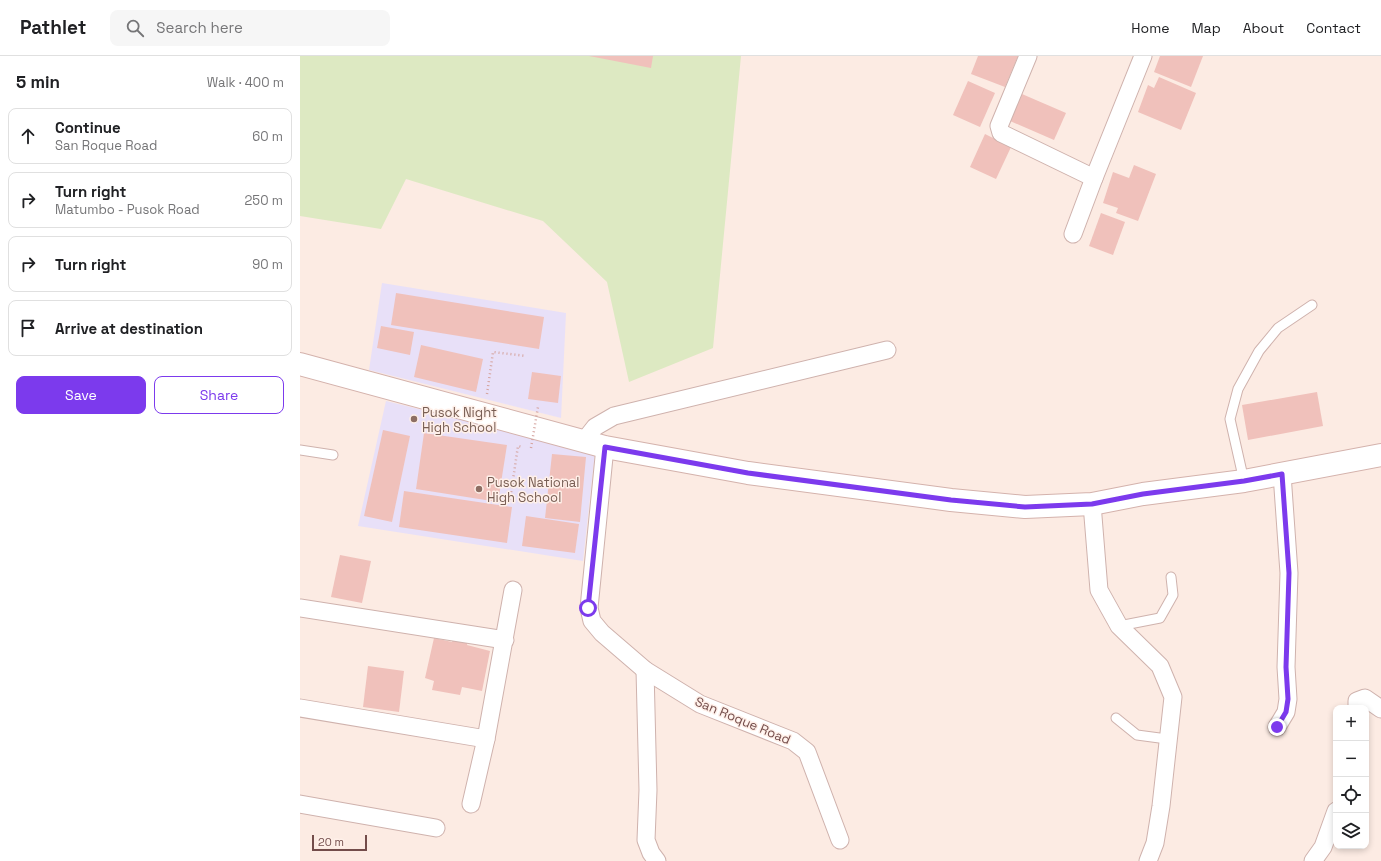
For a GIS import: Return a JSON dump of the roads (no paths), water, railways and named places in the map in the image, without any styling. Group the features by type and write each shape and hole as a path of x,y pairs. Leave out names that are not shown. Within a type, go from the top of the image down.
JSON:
{"street":[{"path":"1028,56 999,126 1001,133 1094,178"},
{"path":"1073,234 1143,56"},
{"path":"584,441 595,427 614,416 887,350"},
{"path":"300,364 605,447 748,473 951,500 1025,507 1092,504 1143,494 1244,481 1381,455"},
{"name":"San Roque Road","path":"605,447 588,608 592,621 602,633 645,670 700,704 793,741 807,752 840,840"},
{"path":"1277,727 1286,712 1288,699 1286,667 1289,573 1282,474"},
{"path":"1092,504 1099,590 1119,626 1160,666 1173,696 1167,739 1162,806 1155,843 1148,861"},
{"path":"471,804 486,739 513,590"},
{"path":"300,608 505,640"},
{"path":"645,670 648,790 646,840 651,853 657,861"},
{"path":"1357,705 1357,701 1364,698 1381,709"},
{"path":"300,708 486,739"},
{"path":"300,804 436,828"},
{"path":"1313,861 1322,846 1335,813"}],"lane":[{"path":"1244,481 1230,419 1238,389 1260,351 1278,328 1312,305"},
{"path":"300,450 333,455"},
{"path":"1119,626 1160,618 1173,595 1171,577"},
{"path":"1116,718 1137,735 1167,739"}],"place":[{"name":"Pusok Night High School","path":"414,419"},
{"name":"Pusok National High School","path":"479,489"}]}
